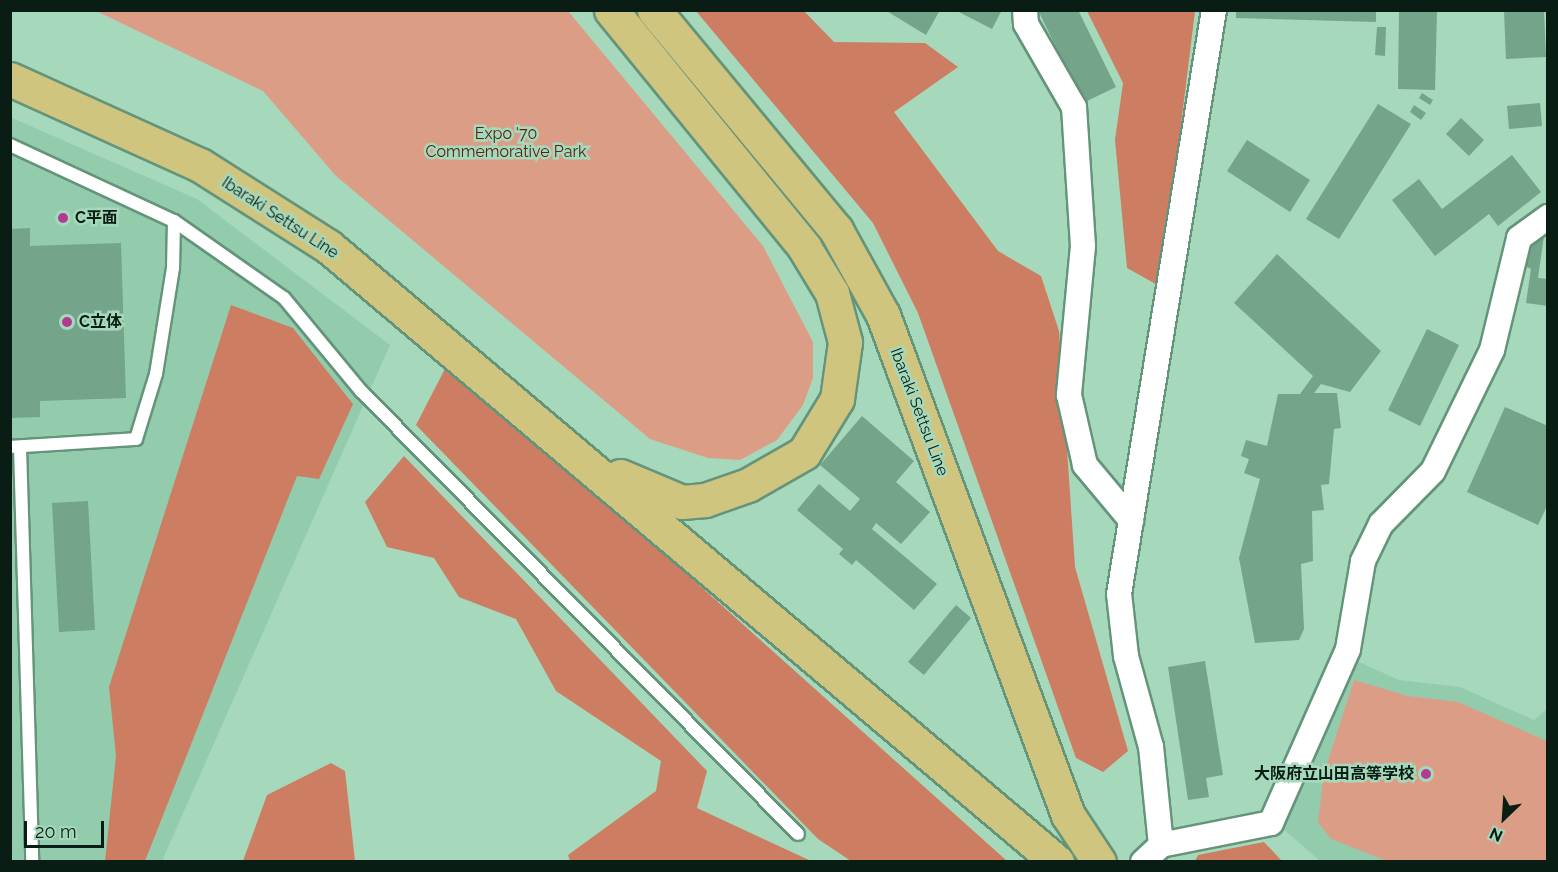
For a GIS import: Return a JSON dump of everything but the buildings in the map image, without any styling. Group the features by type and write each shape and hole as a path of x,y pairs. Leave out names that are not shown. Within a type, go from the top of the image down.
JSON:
{"main road":[{"name":"Ibaraki Settsu Line","path":"573,452 682,502 748,485 804,453 837,399 845,342 832,292 804,247 611,10"},
{"name":"Ibaraki Settsu Line","path":"654,10 836,230 883,315 1068,815 1099,861"},
{"name":"Ibaraki Settsu Line","path":"10,79 200,165 329,247 1057,861"}],"street":[{"path":"1025,10 1026,24 1074,107 1083,246 1069,395 1085,465 1131,520"},
{"path":"1161,845 1151,747 1126,656 1119,594 1214,10"},
{"path":"1143,861 1161,845 1270,823 1348,649 1363,561 1381,524 1433,471 1492,350 1519,238 1548,217"}],"lane":[{"path":"10,145 174,221 284,298 361,391 798,834"},
{"path":"32,861 15,447 136,439 156,374 173,268 174,221"}],"shaded area":[{"path":"696,11 804,11 834,42 925,43 958,67 894,112 998,251 1041,276 1059,331 1075,567 1128,751 1103,772 1076,758 918,313 873,223"},
{"path":"1087,11 1195,11 1161,287 1127,268 1115,140 1123,83"},
{"path":"10,117 197,199 390,345 162,861 11,861"},
{"path":"231,305 293,328 353,404 319,479 297,476 145,861 105,861 116,756 109,687"},
{"path":"449,361 1007,861 851,861 818,839 416,425"},
{"path":"404,456 707,771 697,808 811,861 570,861 568,855 656,791 661,761 556,691 516,619 459,597 434,558 387,547 365,502"},
{"name":"大阪府立山田高等学校","path":"1355,660 1399,680 1460,687 1534,720 1547,709 1547,861 1320,861 1281,827"},
{"path":"331,763 345,771 355,861 243,861 267,795"},
{"path":"1264,842 1282,861 1195,861 1198,855"}],"green space":[{"name":"Expo '70 Commemorative Park","path":"96,11 568,11 763,246 813,342 813,378 803,405 777,440 740,460 708,458 650,439 336,176 263,91"},
{"name":"大阪府立山田高等学校","path":"1354,680 1408,696 1458,702 1547,741 1547,861 1387,861 1331,839 1318,822 1324,773"}],"place":[{"name":"C平面","path":"63,218"},
{"name":"C立体","path":"67,322"},
{"name":"大阪府立山田高等学校","path":"1426,774"}]}
